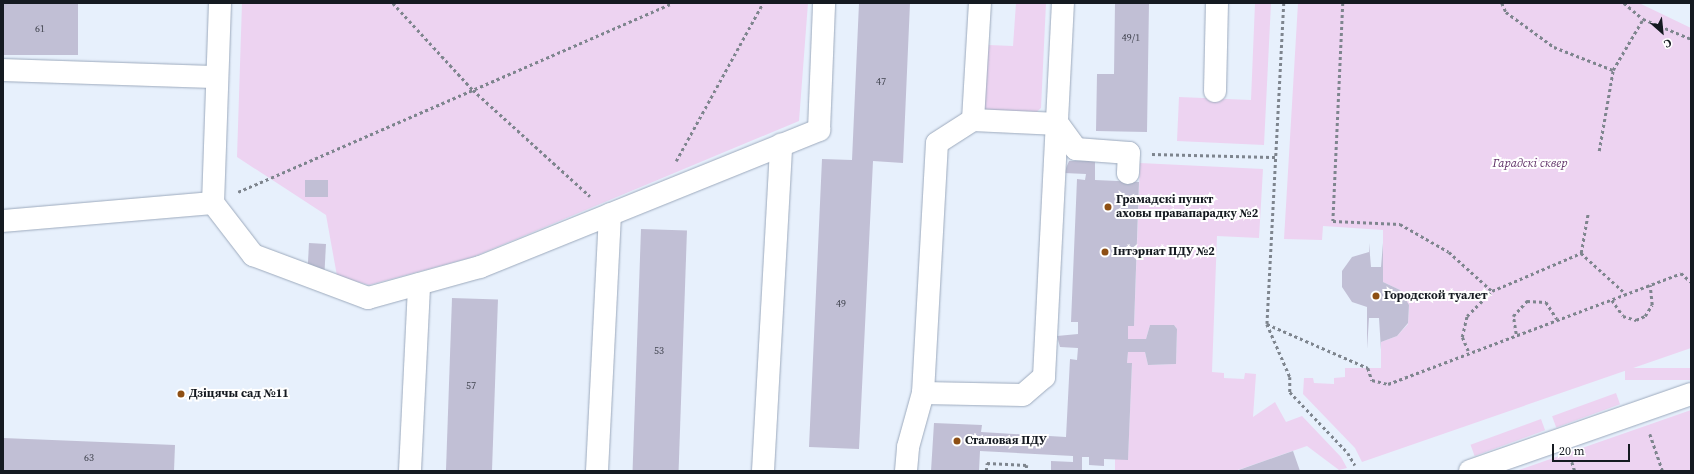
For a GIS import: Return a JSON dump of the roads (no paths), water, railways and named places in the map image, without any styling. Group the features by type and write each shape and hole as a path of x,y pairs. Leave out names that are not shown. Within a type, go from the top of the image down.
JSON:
{"street":[{"path":"220,3 213,203 253,255 368,298 480,267 781,144 819,130 824,3"},
{"path":"973,120 980,3"},
{"path":"923,393 1022,395 1044,377 1063,3"},
{"path":"1215,91 1217,3"},
{"path":"3,70 217,77"},
{"path":"906,471 908,447 923,393 937,143 973,120 1058,124"},
{"path":"1058,124 1076,148 1128,163"},
{"path":"763,471 781,144"},
{"path":"3,221 213,203"},
{"path":"597,471 610,214"},
{"path":"410,471 419,284"},
{"path":"1470,471 1691,394"}],"place":[{"name":"Грамадскі пункт аховы правапарадку №2","path":"1108,207"},
{"name":"Інтэрнат ПДУ №2","path":"1105,252"},
{"name":"Городской туалет","path":"1376,296"},
{"name":"Дзіцячы сад №11","path":"181,394"},
{"name":"Сталовая ПДУ","path":"957,441"}],"park label":[{"name":"Гарадскі сквер","path":"1530,164"}]}
